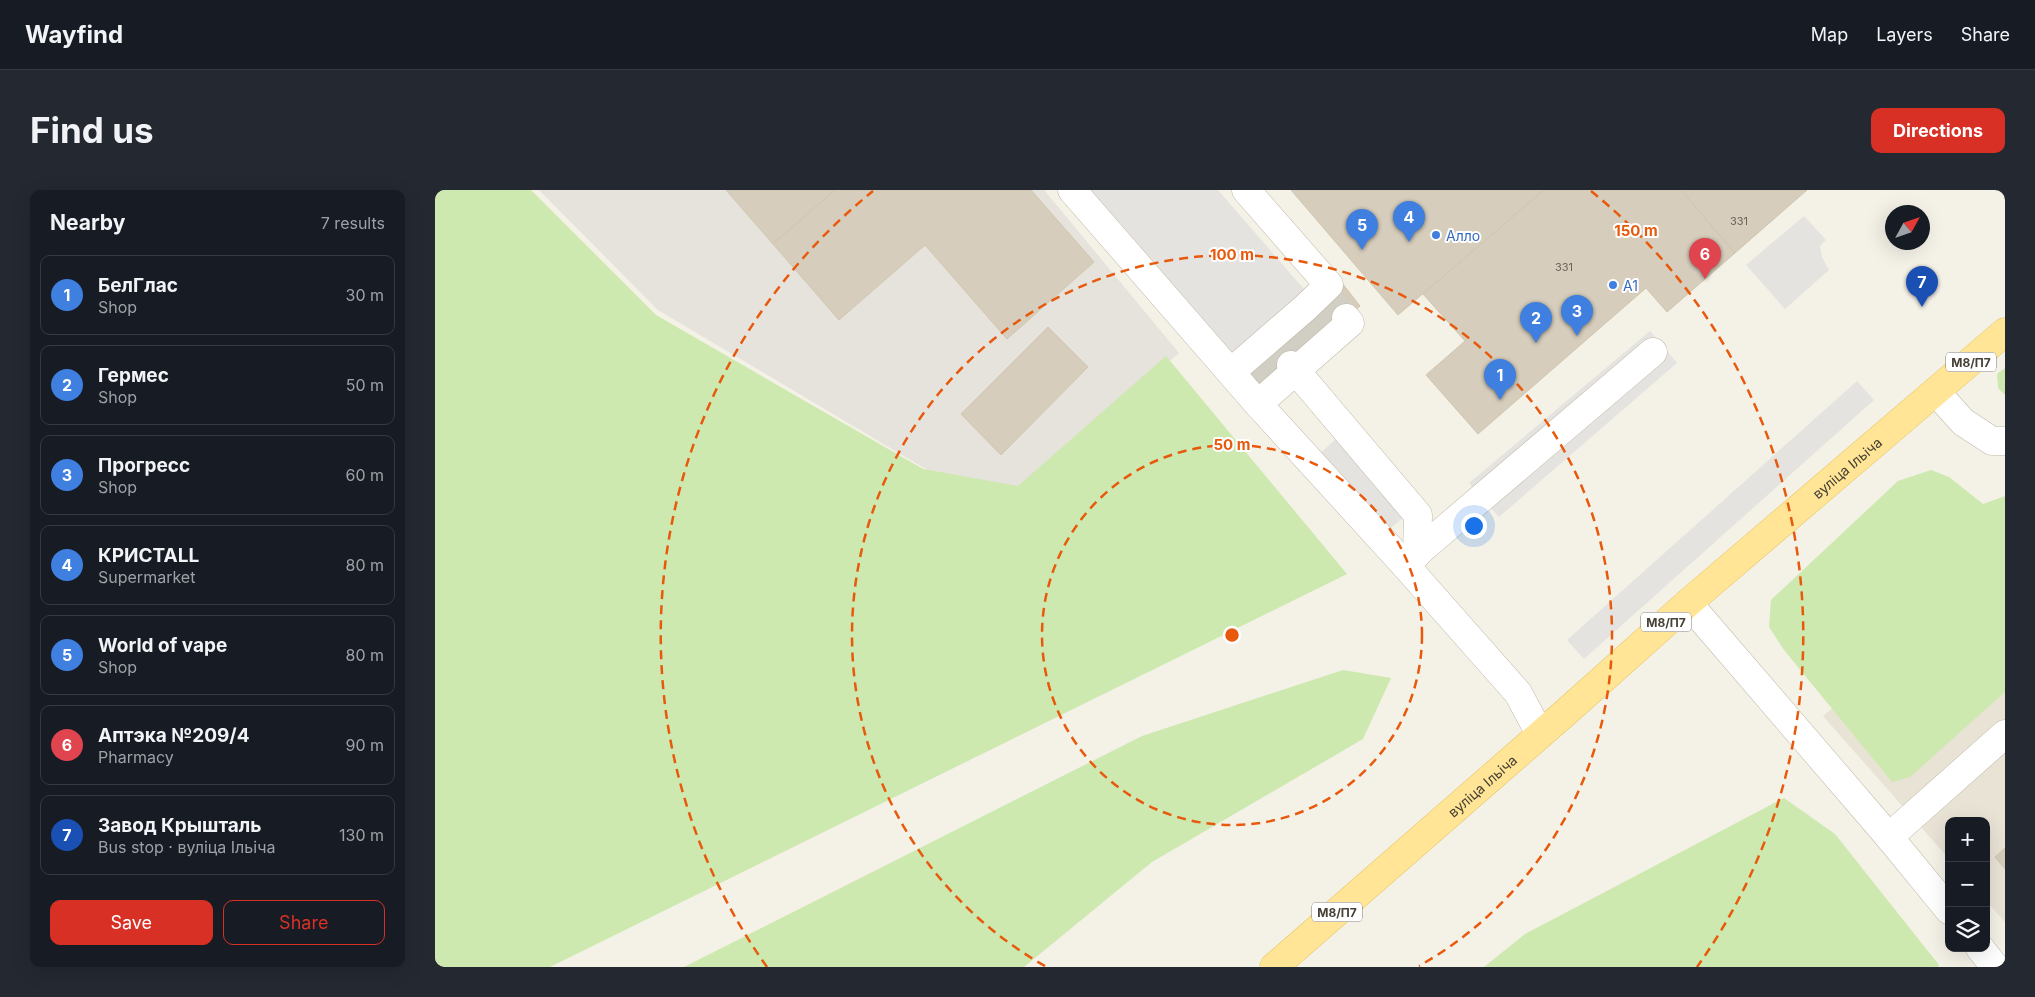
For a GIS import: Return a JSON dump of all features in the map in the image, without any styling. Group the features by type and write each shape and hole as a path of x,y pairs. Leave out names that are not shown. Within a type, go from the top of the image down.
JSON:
{"main road":[{"name":"вуліца Ільіча","path":"1274,967 1688,603 2005,332"}],"street":[{"path":"1072,190 1243,364 1410,559 1518,693 1540,734"},
{"path":"1243,364 1316,302 1329,285 1246,190"},
{"path":"1267,392 1335,331"},
{"path":"1410,559 1653,352"},
{"path":"1301,361 1418,515 1410,559"},
{"path":"1937,392 1963,422 1992,442 2005,441"},
{"path":"1688,603 1889,837 1947,907"},
{"path":"1889,837 2005,734"},
{"path":"1983,952 1995,967"}],"shaded area":[{"path":"539,190 1044,190 1179,353 998,512 658,310"},
{"path":"1091,190 1218,190 1309,295 1236,357"},
{"path":"1804,216 1826,240 1820,246 1822,257 1829,270 1785,309 1746,265"},
{"path":"1650,331 1677,363 1499,517 1469,483"},
{"path":"1857,381 1874,400 1584,659 1567,640"},
{"path":"1343,433 1409,513 1383,534 1317,456"},
{"path":"2005,564 2005,922 1990,905 1990,817 1945,817 1945,854 1823,716"}],"green space":[{"path":"435,190 531,190 656,315 923,469 1018,486 1166,356 1347,574 550,967 435,967"},
{"path":"2005,368 2005,395 1998,388 1997,374"},
{"path":"1931,470 1949,477 1983,504 2005,496 2005,692 1910,777 1892,782 1784,650 1769,627 1771,600 1898,481"},
{"path":"1343,670 1391,678 1363,739 1152,862 1024,967 684,967 1142,736"},
{"path":"1784,798 1835,834 1939,965 1938,967 1484,967 1525,934"}],"building":[{"path":"726,190 835,190 773,244"},
{"path":"835,190 1031,190 1094,262 1007,339 925,245 839,320 773,244"},
{"path":"1291,190 1544,190 1398,315"},
{"path":"1544,190 1681,190 1735,253 1667,312 1646,288 1478,434 1426,375 1465,341 1423,294"},
{"path":"1681,190 1807,190 1735,253"},
{"path":"1342,283 1360,306 1260,392 1242,369"},
{"path":"1048,327 1088,367 1001,455 961,414"},
{"path":"2005,848 2005,869 1995,857"}],"tunnel":[{"path":"1327,296 1346,318"},
{"path":"1309,312 1327,334"},
{"path":"1288,329 1307,352"},
{"path":"1272,343 1291,365"},
{"path":"1251,362 1269,384"}],"place":[{"name":"Алло","path":"1436,235"},
{"name":"КРИСТАLL","path":"1409,242"},
{"name":"World of vape","path":"1362,250"},
{"name":"Аптэка №209/4","path":"1705,279"},
{"name":"A1","path":"1613,285"},
{"name":"Завод Крышталь","path":"1922,307"},
{"name":"Прогресс","path":"1577,336"},
{"name":"Гермес","path":"1536,343"},
{"name":"БелГлас","path":"1500,400"}]}
